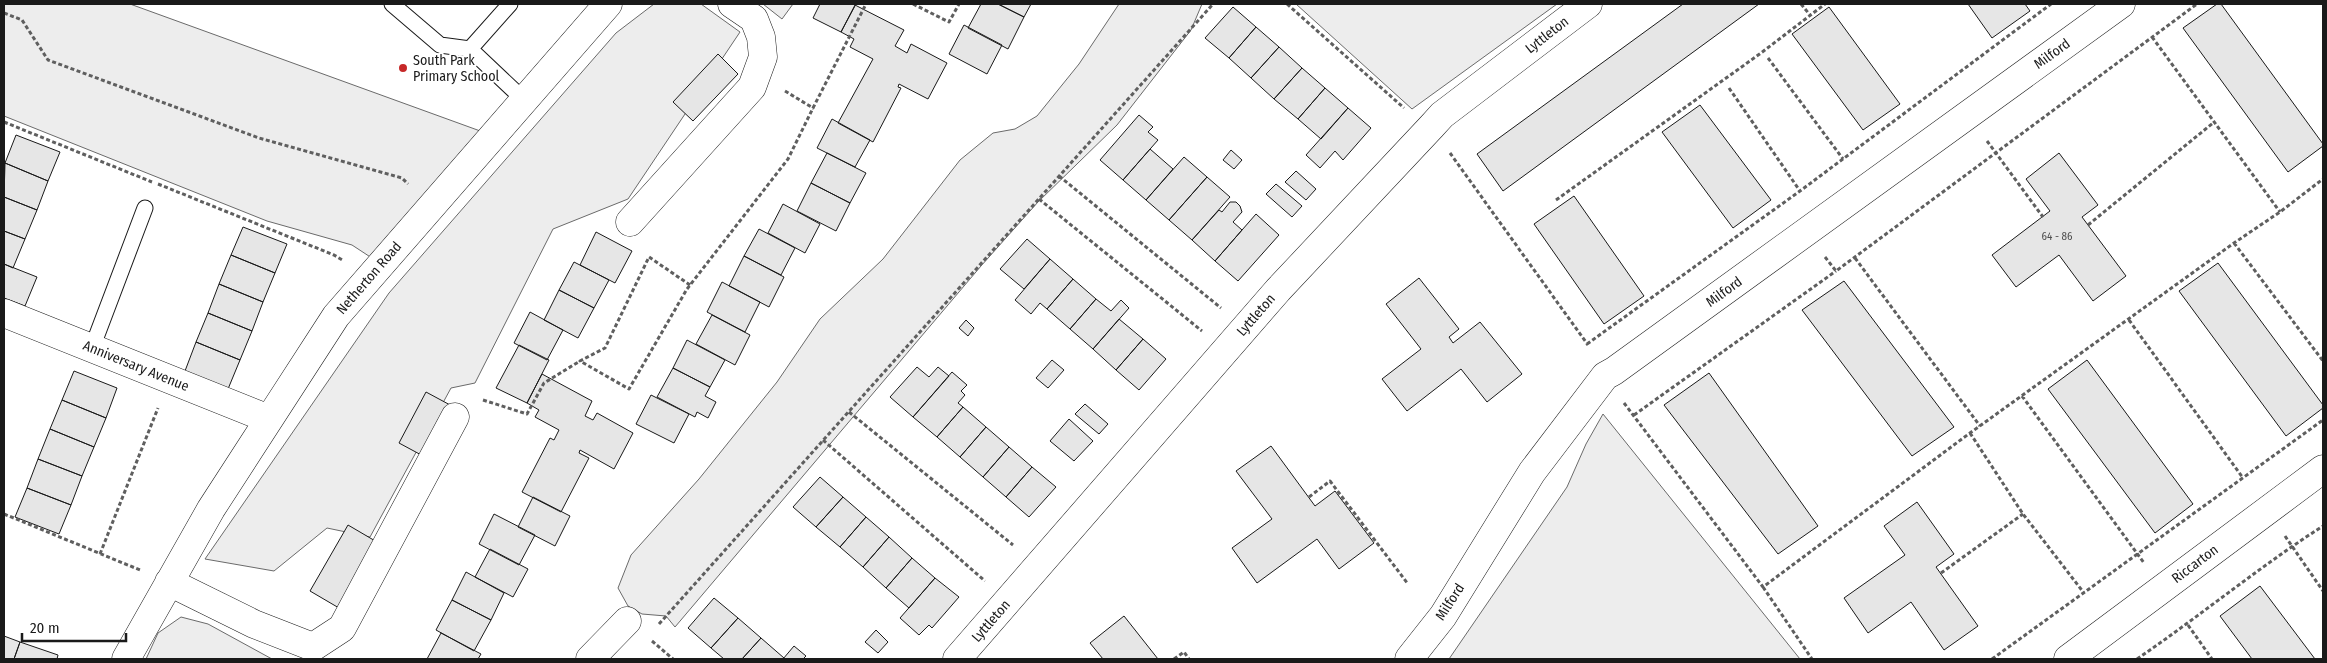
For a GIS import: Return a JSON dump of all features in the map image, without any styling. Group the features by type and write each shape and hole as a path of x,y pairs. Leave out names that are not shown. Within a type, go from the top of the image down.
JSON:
{"street":[{"name":"Netherton Road","path":"126,659 210,509 336,316 608,4"},
{"path":"630,222 752,87 763,57 760,36 754,19 732,4"},
{"name":"Lyttleton","path":"957,659 1245,328 1442,115 1588,4"},
{"name":"Milford","path":"1409,659 1443,616 1532,472 1605,376 2121,4"},
{"name":"Anniversary Avenue","path":"4,313 269,419"},
{"path":"170,582 254,624 313,647 342,628 455,417"},
{"name":"Riccarton","path":"2068,659 2323,468"},
{"path":"590,659 627,621"}],"lane":[{"path":"392,4 440,45 470,49 524,100"},
{"path":"470,49 510,4"},
{"path":"92,348 145,208"}],"path":[{"path":"580,361 629,389 690,285 788,159 866,4"},
{"path":"913,4 949,22 959,4"},
{"path":"672,659 652,640 656,628 1213,4"},
{"path":"1287,4 1430,128 1587,344 1800,191 2051,4"},
{"path":"1801,4 1810,15"},
{"path":"1556,200 1825,4"},
{"path":"1980,426 1855,258 2197,4"},
{"path":"4,13 22,20 48,60 259,138 402,178 430,209"},
{"path":"2152,37 2280,212"},
{"path":"1768,58 1843,159"},
{"path":"757,74 813,108"},
{"path":"1729,88 1800,191"},
{"path":"4,122 334,255 370,276"},
{"path":"2088,225 2213,122"},
{"path":"1995,153 2043,217"},
{"path":"1059,176 1245,328"},
{"path":"1763,588 1980,426 2280,212 2323,179"},
{"path":"1039,199 1226,350"},
{"path":"2234,243 2323,361"},
{"path":"455,417 468,394 527,414 544,383 605,348 649,257 690,285"},
{"path":"1634,415 1836,271"},
{"path":"2129,320 2243,478"},
{"path":"1605,376 1763,588 1812,659"},
{"path":"100,554 170,379"},
{"path":"2022,396 2137,553"},
{"path":"849,412 1039,566"},
{"path":"1992,659 2323,420"},
{"path":"1970,434 2023,514 2084,593"},
{"path":"824,440 1008,601"},
{"path":"1309,497 1330,481 1408,584"},
{"path":"2266,511 2293,546 2323,591"},
{"path":"4,514 170,582"},
{"path":"1941,574 2023,514"},
{"path":"2139,659 2323,526"},
{"path":"627,621 656,628"},
{"path":"2188,625 2212,659"},
{"path":"1174,659 1184,652 1189,659"}],"shaded area":[{"path":"4,4 130,4 483,132 381,264 352,245 267,221 4,116"},
{"path":"654,4 701,4 740,32 628,199 553,229 475,383 451,388 370,537 327,528 274,571 205,559 389,293 616,33"},
{"path":"763,4 793,4 782,19"},
{"path":"1119,4 1202,4 1191,30 1117,125 1038,202 981,266 675,627 666,616 642,614 628,606 618,588 631,555 699,479 777,382 820,319 883,259 960,160 993,133 1015,129 1037,116 1079,64"},
{"path":"1296,4 1557,4 1412,109"},
{"path":"1603,414 1800,659 1449,659 1567,487 1586,444"},
{"path":"181,617 208,624 272,659 146,659 158,633"}],"building":[{"path":"820,4 856,4 841,32 813,18"},
{"path":"981,4 998,4 1024,17 1008,49 968,28"},
{"path":"998,4 1031,4 1024,17"},
{"path":"1683,4 1759,4 1503,191 1477,154"},
{"path":"1968,4 2025,4 2030,11 1992,38"},
{"path":"2217,4 2221,4 2323,144 2323,146 2288,172 2183,28"},
{"path":"855,5 904,30 895,46 907,53 911,44 947,63 928,99 899,84 898,87 901,88 873,142 838,123 873,59 850,47 854,39 841,32"},
{"path":"1233,7 1256,27 1229,58 1205,38"},
{"path":"1829,7 1900,104 1863,130 1792,34"},
{"path":"964,25 1002,45 987,74 949,54"},
{"path":"1256,27 1279,47 1251,78 1229,58"},
{"path":"1279,47 1302,68 1274,99 1251,78"},
{"path":"718,54 738,74 693,121 673,102"},
{"path":"1302,68 1325,88 1298,119 1274,99"},
{"path":"1325,88 1348,108 1321,139 1298,119"},
{"path":"1700,105 1771,200 1733,228 1662,132"},
{"path":"1348,108 1371,128 1343,160 1335,151 1320,168 1306,155"},
{"path":"1139,115 1153,127 1148,132 1158,140 1123,180 1100,160"},
{"path":"832,119 870,140 855,167 817,148"},
{"path":"16,135 60,152 48,181 5,163"},
{"path":"1150,149 1173,169 1146,200 1123,180"},
{"path":"1231,150 1242,160 1234,169 1223,160"},
{"path":"827,153 866,173 850,203 811,183"},
{"path":"2059,153 2098,205 2082,217 2126,276 2093,301 2059,255 2016,287 1992,255 2050,211 2026,179"},
{"path":"1184,157 1207,177 1169,220 1146,200"},
{"path":"5,163 48,181 37,210 4,197"},
{"path":"1296,171 1316,189 1306,200 1285,182"},
{"path":"1207,177 1230,197 1192,240 1169,220"},
{"path":"811,183 850,203 836,231 797,211"},
{"path":"1276,184 1302,206 1292,217 1266,194"},
{"path":"1574,196 1644,296 1604,324 1534,224"},
{"path":"4,197 37,210 25,239 4,231"},
{"path":"1230,202 1236,202 1240,206 1242,212 1233,222 1242,230 1215,261 1192,240 1219,210 1222,212"},
{"path":"783,204 820,224 805,253 768,233"},
{"path":"1256,214 1279,235 1238,281 1215,261"},
{"path":"243,227 287,244 275,273 231,255"},
{"path":"759,229 795,248 781,275 744,256"},
{"path":"4,231 25,239 13,268 4,264"},
{"path":"596,232 632,251 615,283 580,265"},
{"path":"1027,239 1050,259 1024,289 1000,269"},
{"path":"231,255 275,273 263,302 219,284"},
{"path":"744,256 784,277 769,307 729,286"},
{"path":"1050,259 1073,279 1047,309 1040,303 1031,314 1015,300"},
{"path":"574,262 609,280 594,308 559,290"},
{"path":"2218,263 2323,405 2323,408 2286,436 2179,291"},
{"path":"4,264 37,277 25,306 4,298"},
{"path":"1419,278 1459,329 1449,337 1453,343 1480,322 1522,374 1487,402 1461,369 1407,411 1382,379 1421,349 1386,304"},
{"path":"1073,279 1096,299 1070,329 1047,309"},
{"path":"1844,281 1954,427 1912,456 1802,310"},
{"path":"722,282 760,302 745,332 707,312"},
{"path":"219,284 263,302 252,331 208,313"},
{"path":"559,290 594,308 578,338 544,320"},
{"path":"1096,299 1111,311 1121,300 1129,308 1093,349 1070,329"},
{"path":"530,312 563,330 547,360 514,343"},
{"path":"208,313 252,331 240,360 196,342"},
{"path":"712,315 750,335 735,365 696,344"},
{"path":"1119,319 1143,339 1116,370 1093,349"},
{"path":"966,320 974,328 968,336 959,328"},
{"path":"1143,339 1166,359 1139,390 1116,370"},
{"path":"687,340 725,360 710,387 673,368"},
{"path":"196,342 240,360 228,389 185,371"},
{"path":"519,345 549,360 527,403 496,388"},
{"path":"1052,360 1064,370 1048,388 1036,378"},
{"path":"2087,360 2193,504 2155,533 2048,389"},
{"path":"917,367 929,377 938,367 949,376 913,417 890,397"},
{"path":"673,368 710,387 705,396 716,402 708,418 697,412 695,417 657,397"},
{"path":"74,371 117,388 106,418 62,400"},
{"path":"952,372 967,385 961,391 965,395 958,403 963,407 937,437 913,417"},
{"path":"1709,373 1818,526 1778,554 1664,405"},
{"path":"542,374 592,401 585,416 593,420 597,413 633,433 614,469 580,450 579,453 589,458 561,512 522,492 550,438 554,440 559,430 535,417 539,410 527,403"},
{"path":"426,392 452,406 425,457 399,443"},
{"path":"651,395 689,414 674,443 636,424"},
{"path":"62,400 106,418 94,447 50,429"},
{"path":"1085,404 1108,424 1099,434 1075,414"},
{"path":"963,407 986,427 960,457 937,437"},
{"path":"1069,419 1093,441 1074,461 1050,441"},
{"path":"986,427 1009,447 983,477 960,457"},
{"path":"50,429 94,447 82,476 38,459"},
{"path":"1271,446 1315,506 1335,491 1374,543 1339,569 1317,539 1257,583 1232,548 1272,519 1236,471"},
{"path":"1009,447 1032,467 1006,497 983,477"},
{"path":"38,459 82,476 71,505 27,488"},
{"path":"1032,467 1056,487 1029,517 1006,497"},
{"path":"820,477 843,497 816,527 793,507"},
{"path":"27,488 71,505 59,534 15,517"},
{"path":"533,497 570,516 555,546 518,527"},
{"path":"843,497 866,517 840,547 816,527"},
{"path":"1917,502 1954,554 1936,567 1978,626 1944,650 1911,602 1868,633 1844,598 1905,555 1884,526"},
{"path":"494,514 535,535 519,565 479,544"},
{"path":"866,517 889,537 863,567 840,547"},
{"path":"348,525 377,542 339,608 310,591"},
{"path":"889,537 912,558 886,588 863,567"},
{"path":"490,549 528,569 513,597 475,577"},
{"path":"912,558 935,578 909,608 886,588"},
{"path":"466,572 504,593 491,620 452,600"},
{"path":"935,578 959,597 932,628 929,625 919,635 900,618"},
{"path":"2260,586 2315,659 2252,659 2220,616"},
{"path":"714,598 738,618 711,648 688,628"},
{"path":"452,600 491,620 474,651 436,630"},
{"path":"1124,616 1158,659 1103,659 1090,643"},
{"path":"738,618 761,638 742,659 724,659 711,648"},
{"path":"876,630 888,642 878,653 865,642"},
{"path":"441,633 481,654 478,659 427,659"},
{"path":"4,636 20,642 14,659 4,659"},
{"path":"761,638 784,658 742,659"},
{"path":"20,642 58,655 57,659 14,659"},
{"path":"794,646 806,656 803,659 783,659"}],"place":[{"name":"South Park Primary School","path":"403,68"}]}
